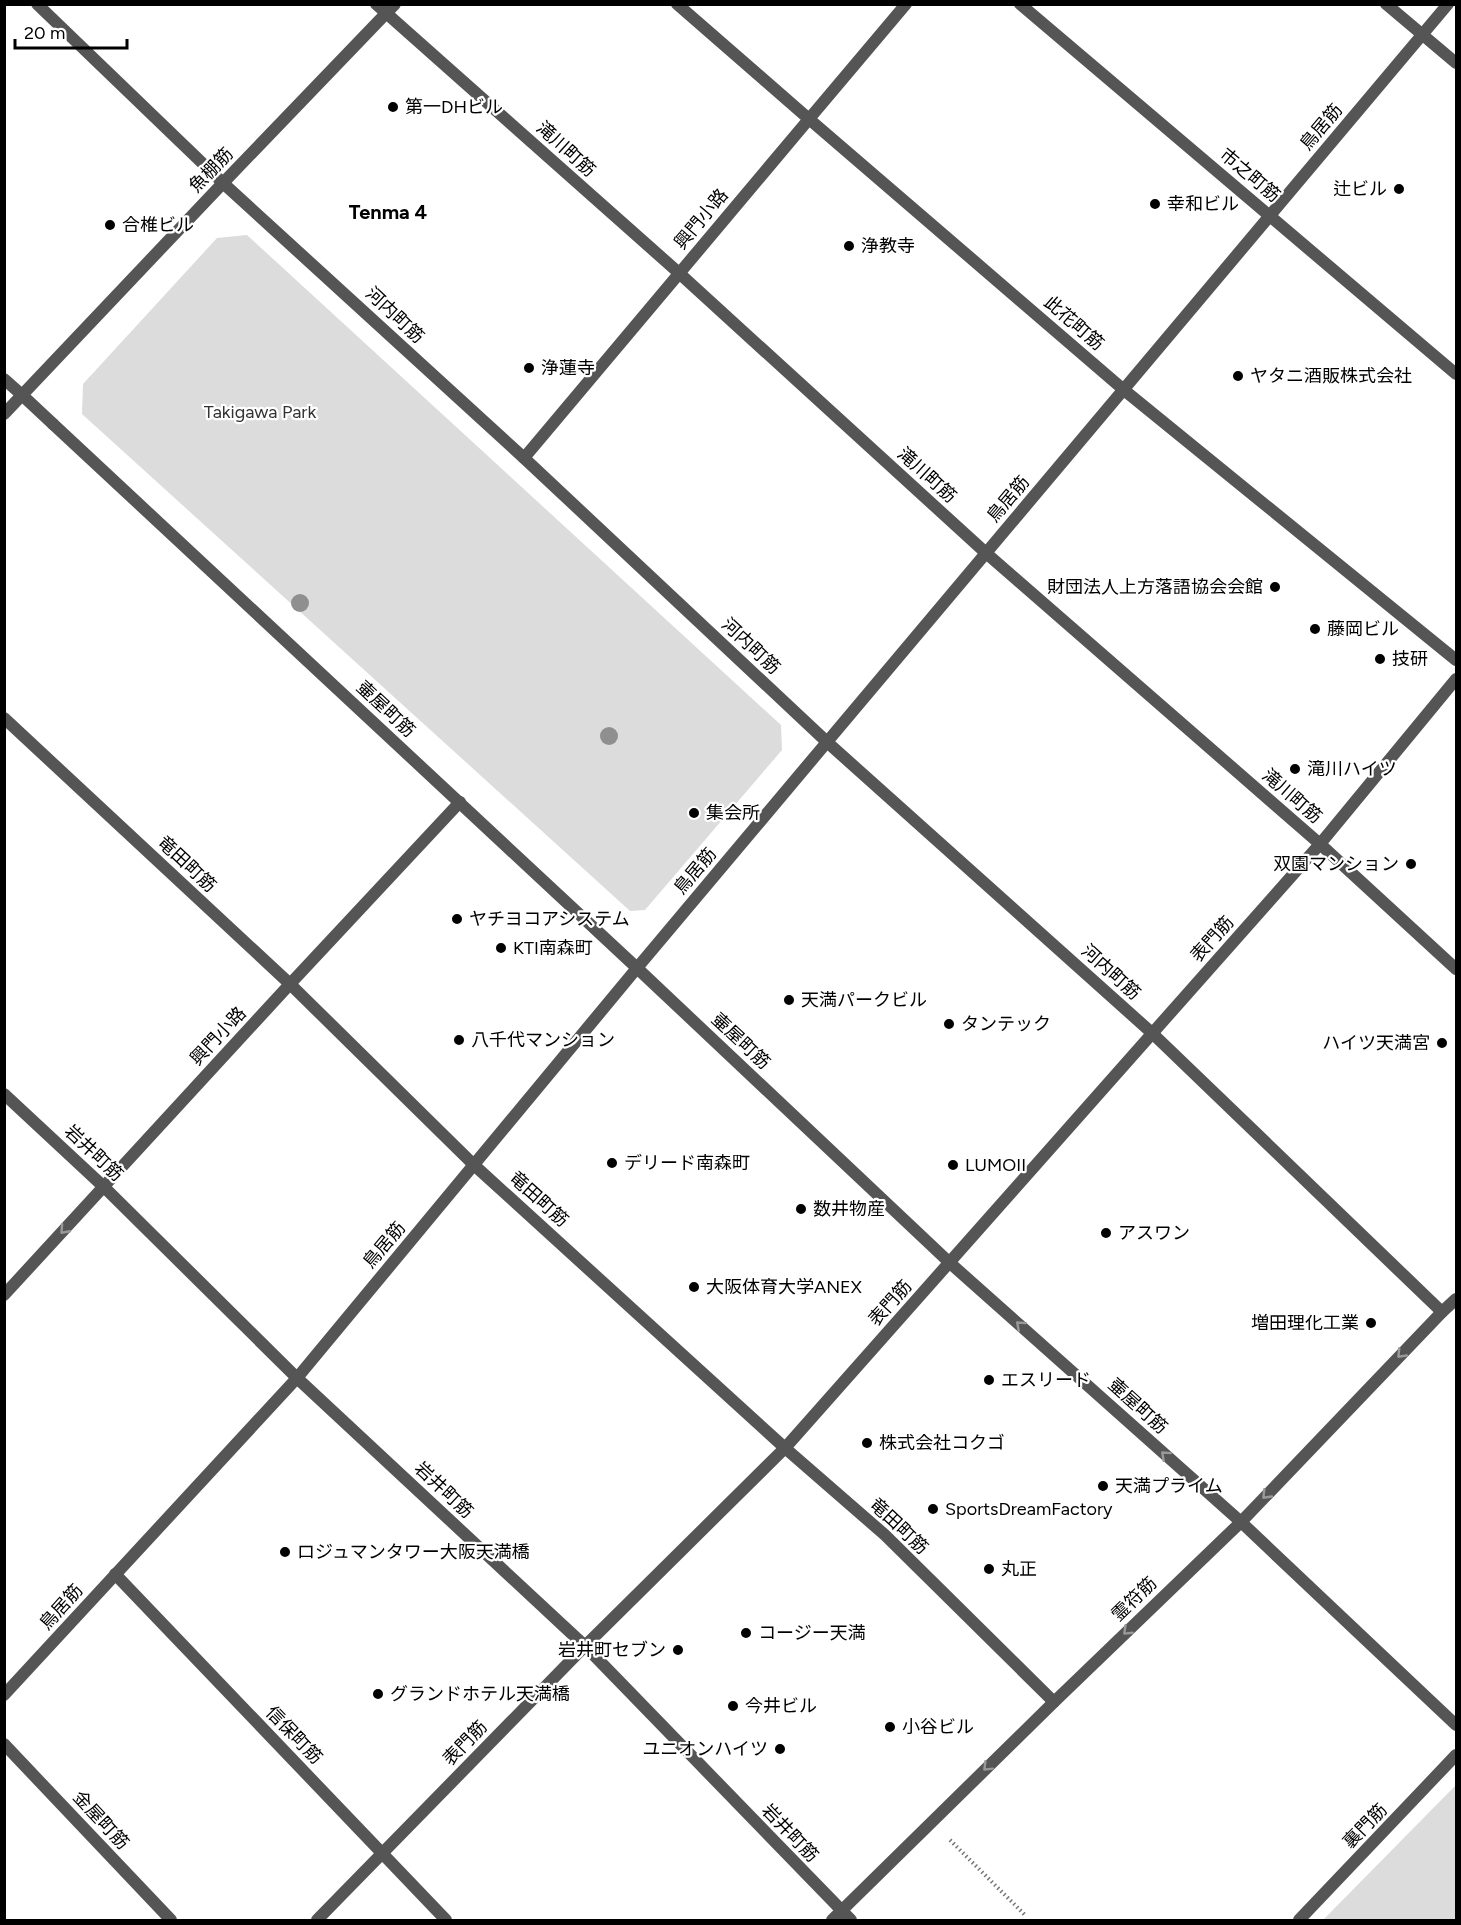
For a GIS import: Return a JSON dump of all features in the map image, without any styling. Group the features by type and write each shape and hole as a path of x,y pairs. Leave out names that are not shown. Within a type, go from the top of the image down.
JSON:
{"street":[{"name":"河内町筋","path":"37,4 224,183 524,458 827,742 1152,1033 1442,1312"},
{"name":"滝川町筋","path":"376,4 391,9 986,553 1320,844 1456,969"},
{"name":"此花町筋","path":"677,4 1124,390 1456,660"},
{"name":"興門小路","path":"524,458 906,4"},
{"name":"市之町筋","path":"1020,4 1456,374"},
{"path":"1386,4 1456,63"},
{"name":"鳥居筋","path":"4,1695 297,1378 637,968 1448,4"},
{"name":"魚棚筋","path":"4,414 391,9"},
{"name":"壷屋町筋","path":"4,379 460,802 950,1263 1240,1522 1456,1725"},
{"name":"表門筋","path":"317,1920 585,1646 785,1448 1320,844 1456,679"},
{"name":"竜田町筋","path":"4,718 290,984 474,1165 785,1448 885,1535 1054,1702"},
{"name":"興門小路","path":"4,1295 460,802"},
{"name":"岩井町筋","path":"4,1094 104,1187 297,1378 585,1646 836,1916 851,1920"},
{"name":"霊符筋","path":"836,1916 1240,1522 1456,1299"},
{"name":"信保町筋","path":"115,1574 446,1920"},
{"name":"金屋町筋","path":"4,1744 171,1920"},
{"name":"裏門筋","path":"1299,1920 1456,1755"}],"path":[{"path":"932,1822 1026,1916"}],"green space":[{"name":"Takigawa Park","path":"247,235 781,725 782,750 645,910 630,911 82,414 83,384 217,238"},
{"path":"1456,1785 1456,1920 1323,1920"}],"place":[{"name":"第一DHビル","path":"393,107"},
{"name":"辻ビル","path":"1399,189"},
{"name":"幸和ビル","path":"1155,204"},
{"name":"合椎ビル","path":"110,225"},
{"name":"浄教寺","path":"849,246"},
{"name":"浄蓮寺","path":"529,368"},
{"name":"ヤタニ酒販株式会社","path":"1238,376"},
{"name":"財団法人上方落語協会会館","path":"1275,587"},
{"name":"藤岡ビル","path":"1315,629"},
{"name":"技研","path":"1380,659"},
{"name":"滝川ハイツ","path":"1295,769"},
{"name":"集会所","path":"694,813"},
{"name":"双園マンション","path":"1411,864"},
{"name":"ヤチヨコアシステム","path":"457,919"},
{"name":"KTI南森町","path":"501,948"},
{"name":"天満パークビル","path":"789,1000"},
{"name":"タンテック","path":"949,1024"},
{"name":"八千代マンション","path":"459,1040"},
{"name":"ハイツ天満宮","path":"1442,1043"},
{"name":"デリード南森町","path":"612,1163"},
{"name":"LUMOII","path":"953,1165"},
{"name":"数井物産","path":"801,1209"},
{"name":"アスワン","path":"1106,1233"},
{"name":"大阪体育大学ANEX","path":"694,1287"},
{"name":"増田理化工業","path":"1371,1323"},
{"name":"エスリード","path":"989,1380"},
{"name":"株式会社コクゴ","path":"867,1443"},
{"name":"天満プライム","path":"1103,1486"},
{"name":"SportsDreamFactory","path":"933,1509"},
{"name":"ロジュマンタワー大阪天満橋","path":"285,1552"},
{"name":"丸正","path":"989,1569"},
{"name":"コージー天満","path":"746,1633"},
{"name":"岩井町セブン","path":"678,1650"},
{"name":"グランドホテル天満橋","path":"378,1694"},
{"name":"今井ビル","path":"733,1706"},
{"name":"小谷ビル","path":"890,1727"},
{"name":"ユニオンハイツ","path":"780,1749"}],"district":[{"name":"Tenma 4","path":"388,212"}]}
